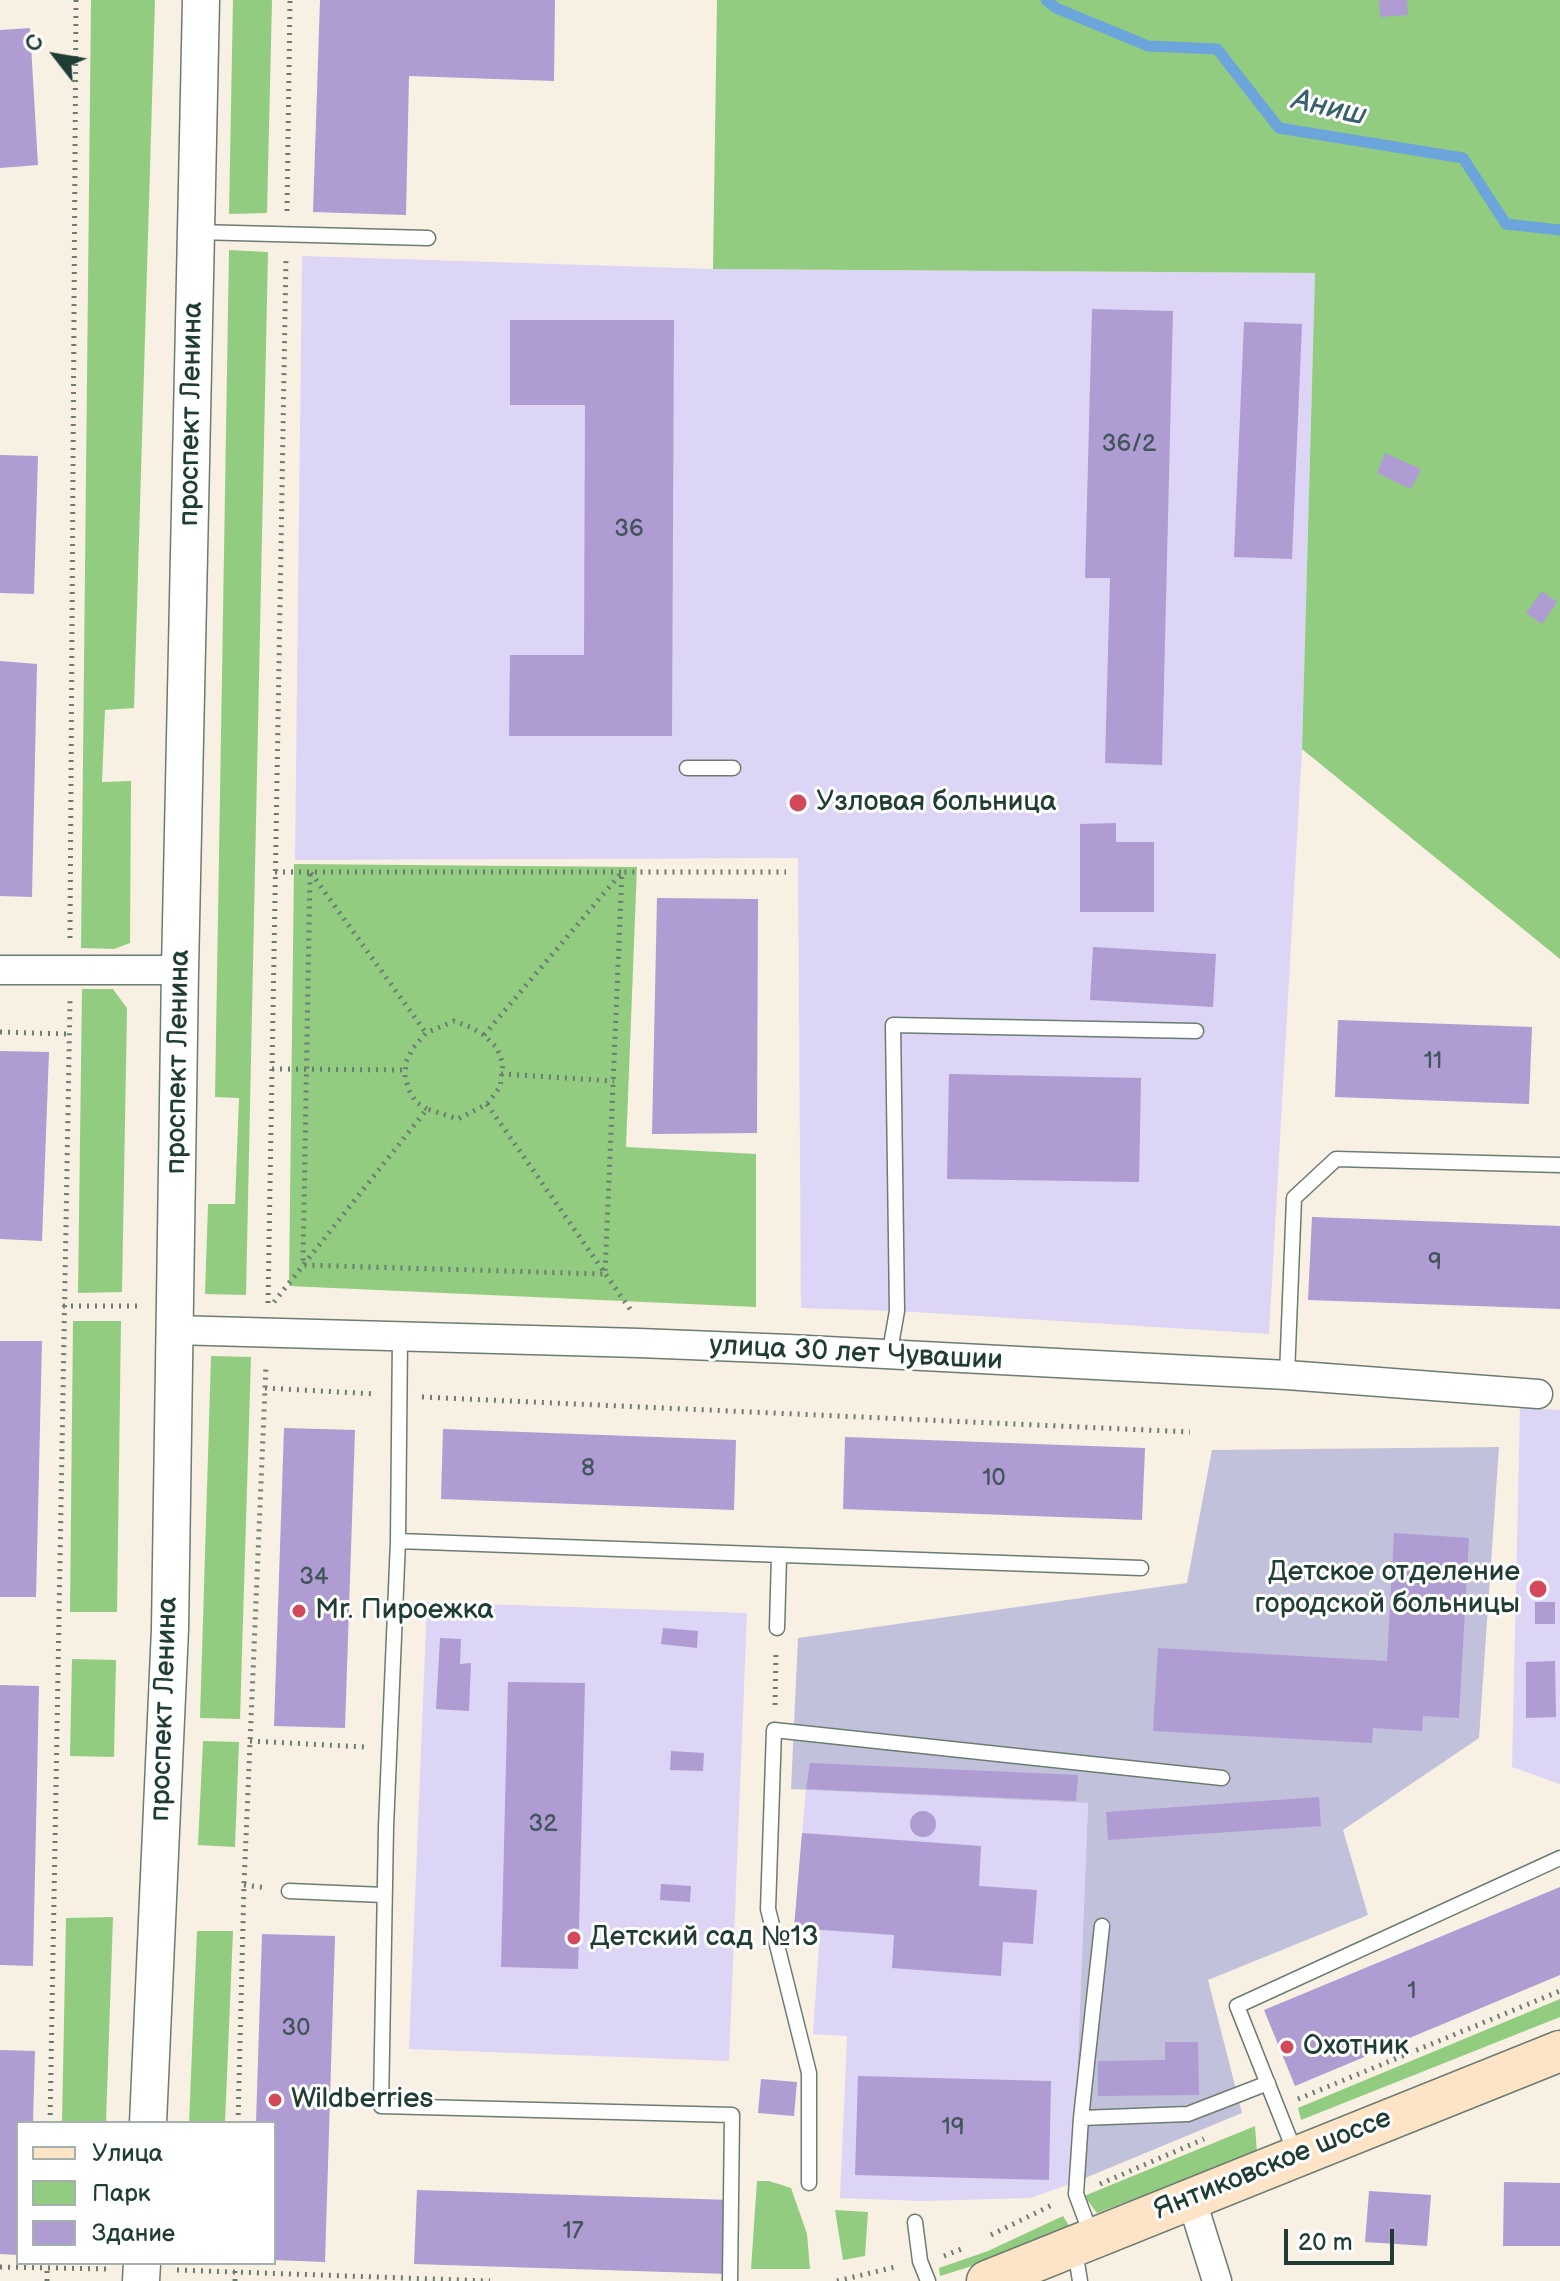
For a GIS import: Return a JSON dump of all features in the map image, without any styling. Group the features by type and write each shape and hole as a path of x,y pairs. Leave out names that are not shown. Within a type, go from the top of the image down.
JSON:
{"main road":[{"name":"Янтиковское шоссе","path":"987,2281 1082,2255 1191,2198 1560,2051"}],"street":[{"name":"проспект Ленина","path":"148,2121 170,1629 180,970 201,0"},
{"path":"0,970 180,970"},
{"name":"улица 30 лет Чувашии","path":"174,1330 639,1343 1287,1375 1538,1394"},
{"path":"1191,2198 1217,2281"}],"lane":[{"path":"196,232 428,238"},
{"path":"687,768 733,768"},
{"path":"889,1356 897,1311 893,1025 1196,1031"},
{"path":"1287,1375 1294,1198 1336,1159 1560,1165"},
{"path":"400,1336 398,1541 384,1895 381,2106 732,2115 730,2281"},
{"path":"398,1541 1141,1568"},
{"path":"777,1628 779,1556"},
{"path":"809,2183 809,2073 768,1909 774,1730 1222,1778"},
{"path":"1297,2155 1237,2006 1560,1858"},
{"path":"289,1891 384,1895"},
{"path":"1082,2255 1076,2194 1102,1926"},
{"path":"1081,2118 1188,2114 1268,2083"},
{"path":"915,2222 920,2261 928,2281"}],"path":[{"path":"50,2121 70,972 76,0"},
{"path":"290,0 268,1309 427,1109"},
{"path":"275,872 786,872"},
{"path":"310,872 426,1033"},
{"path":"303,1265 310,872"},
{"path":"484,1035 622,872"},
{"path":"605,1274 622,872"},
{"path":"454,1021 484,1035 497,1048 503,1064 500,1087 487,1104 458,1119 416,1102 405,1078 406,1062 426,1033 454,1021"},
{"path":"0,1032 69,1034"},
{"path":"272,1069 406,1070"},
{"path":"501,1074 614,1081"},
{"path":"487,1104 639,1323"},
{"path":"303,1265 605,1274"},
{"path":"238,2121 244,1896 268,1332"},
{"path":"265,1388 1190,1432"},
{"path":"774,1730 777,1628"},
{"path":"250,1741 389,1749"},
{"path":"1278,2107 1560,1991"},
{"path":"979,2240 1206,2138"},
{"path":"837,2281 950,2254 964,2247"},
{"path":"0,2267 47,2265 142,2271 490,2281"},
{"path":"47,2265 47,2281"},
{"path":"235,2265 235,2281"}],"shaded area":[{"name":"Узловая больница","path":"302,256 713,269 1315,273 1302,749 1269,1334 801,1308 798,858 295,860"},
{"name":"Детское отделение городской больницы","path":"1520,1408 1560,1410 1560,1784 1512,1767"},
{"path":"1499,1447 1479,1738 1343,1830 1368,1915 1208,1980 1242,2113 1073,2183 1088,1803 791,1789 798,1638 1187,1583 1212,1450"},
{"name":"Детский сад №13","path":"427,1602 747,1613 729,2061 409,2049"},
{"path":"806,1789 1088,1803 1073,2183 1030,2198 922,2201 840,2198 847,2036 813,2034 820,1930 794,1928"}],"green space":[{"path":"91,0 155,0 134,708 105,710 102,782 131,781 130,943 114,949 81,948"},
{"path":"233,0 272,0 267,213 229,214"},
{"path":"717,0 1560,0 1560,959 1302,749 1315,273 713,269"},
{"path":"229,250 268,252 246,1295 205,1294 208,1204 235,1204 239,1098 215,1097"},
{"path":"294,864 637,867 626,1147 756,1154 756,1307 289,1286"},
{"path":"82,989 113,989 127,1008 122,1292 78,1293"},
{"path":"73,1321 121,1321 117,1612 70,1612"},
{"path":"211,1356 251,1357 240,1719 200,1718"},
{"path":"72,1659 116,1660 114,1757 70,1756"},
{"path":"203,1741 239,1742 235,1847 198,1845"},
{"path":"113,1917 106,2121 62,2121 66,1918"},
{"path":"197,1931 233,1931 225,2121 189,2121"},
{"path":"1560,1999 1560,2017 1301,2120 1298,2108"},
{"path":"1255,2126 1257,2153 1097,2213 1084,2196"},
{"path":"757,2181 769,2181 791,2188 807,2234 810,2269 751,2269"},
{"path":"835,2210 868,2212 865,2256 843,2260"},
{"path":"1063,2216 1070,2227 1001,2257 940,2276 939,2268 988,2251"}],"building":[{"path":"320,0 555,0 554,81 409,76 406,215 313,212"},
{"path":"1379,0 1407,0 1408,15 1380,17"},
{"path":"30,28 38,165 0,168 0,30"},
{"path":"1092,309 1173,311 1162,765 1105,763 1110,578 1085,578"},
{"path":"510,320 674,320 672,736 509,736 510,655 584,655 585,405 510,405"},
{"path":"1244,322 1302,324 1292,559 1234,557"},
{"path":"1385,453 1421,469 1411,489 1377,473"},
{"path":"0,455 38,456 34,594 0,593"},
{"path":"1542,591 1557,602 1542,624 1526,613"},
{"path":"0,661 37,664 32,897 0,896"},
{"path":"1116,823 1116,842 1154,842 1154,912 1080,912 1080,824"},
{"path":"657,898 758,899 757,1133 652,1134"},
{"path":"1093,947 1216,954 1213,1007 1090,1000"},
{"path":"1338,1020 1532,1027 1529,1104 1335,1097"},
{"path":"0,1051 49,1052 42,1241 0,1239"},
{"path":"949,1074 1141,1078 1139,1182 947,1179"},
{"path":"1312,1217 1560,1226 1560,1309 1308,1300"},
{"path":"0,1341 42,1341 36,1597 0,1597"},
{"path":"284,1428 355,1430 345,1728 274,1726"},
{"path":"443,1429 736,1440 734,1510 441,1499"},
{"path":"845,1437 1145,1448 1142,1520 843,1509"},
{"path":"1394,1533 1469,1538 1459,1718 1423,1716 1422,1731 1373,1728 1372,1743 1153,1731 1158,1648 1387,1661"},
{"path":"1535,1602 1555,1602 1555,1624 1535,1624"},
{"path":"663,1628 698,1631 697,1648 661,1644"},
{"path":"440,1638 461,1639 460,1664 471,1663 469,1711 436,1709"},
{"path":"1555,1661 1556,1717 1526,1718 1526,1662"},
{"path":"508,1682 585,1683 578,1969 501,1967"},
{"path":"0,1685 39,1686 33,1966 0,1965"},
{"path":"671,1751 704,1753 703,1771 670,1770"},
{"path":"810,1763 1078,1775 1076,1801 806,1789"},
{"path":"1319,1797 1321,1826 1108,1840 1106,1812"},
{"path":"923,1811 932,1815 936,1824 932,1833 923,1837 914,1833 910,1824 914,1815"},
{"path":"802,1833 981,1846 979,1886 1037,1890 1033,1944 1003,1942 1001,1976 892,1968 894,1935 794,1928"},
{"path":"661,1884 691,1886 690,1902 660,1900"},
{"path":"1560,1887 1560,1975 1295,2086 1264,2010"},
{"path":"262,1934 335,1936 325,2262 276,2260 276,2121 256,2121"},
{"path":"1165,2042 1198,2042 1199,2095 1098,2096 1098,2061 1165,2060"},
{"path":"0,2050 35,2051 33,2121 16,2121 16,2255 0,2254"},
{"path":"858,2076 1051,2081 1049,2180 855,2175"},
{"path":"761,2079 797,2082 794,2116 758,2113"},
{"path":"1504,2182 1560,2183 1560,2246 1503,2246"},
{"path":"417,2190 731,2200 729,2274 414,2264"},
{"path":"1369,2191 1431,2195 1427,2246 1365,2242"}],"waterway":[{"name":"Аниш","path":"1046,0 1056,8 1148,46 1217,49 1279,128 1463,158 1506,224 1560,230"}],"place":[{"name":"Узловая больница","path":"798,803"},
{"name":"Детское отделение городской больницы","path":"1538,1589"},
{"name":"Mr. Пироежка","path":"299,1611"},
{"name":"Детский сад №13","path":"574,1938"},
{"name":"Охотник","path":"1287,2047"},
{"name":"Wildberries","path":"275,2100"}]}
